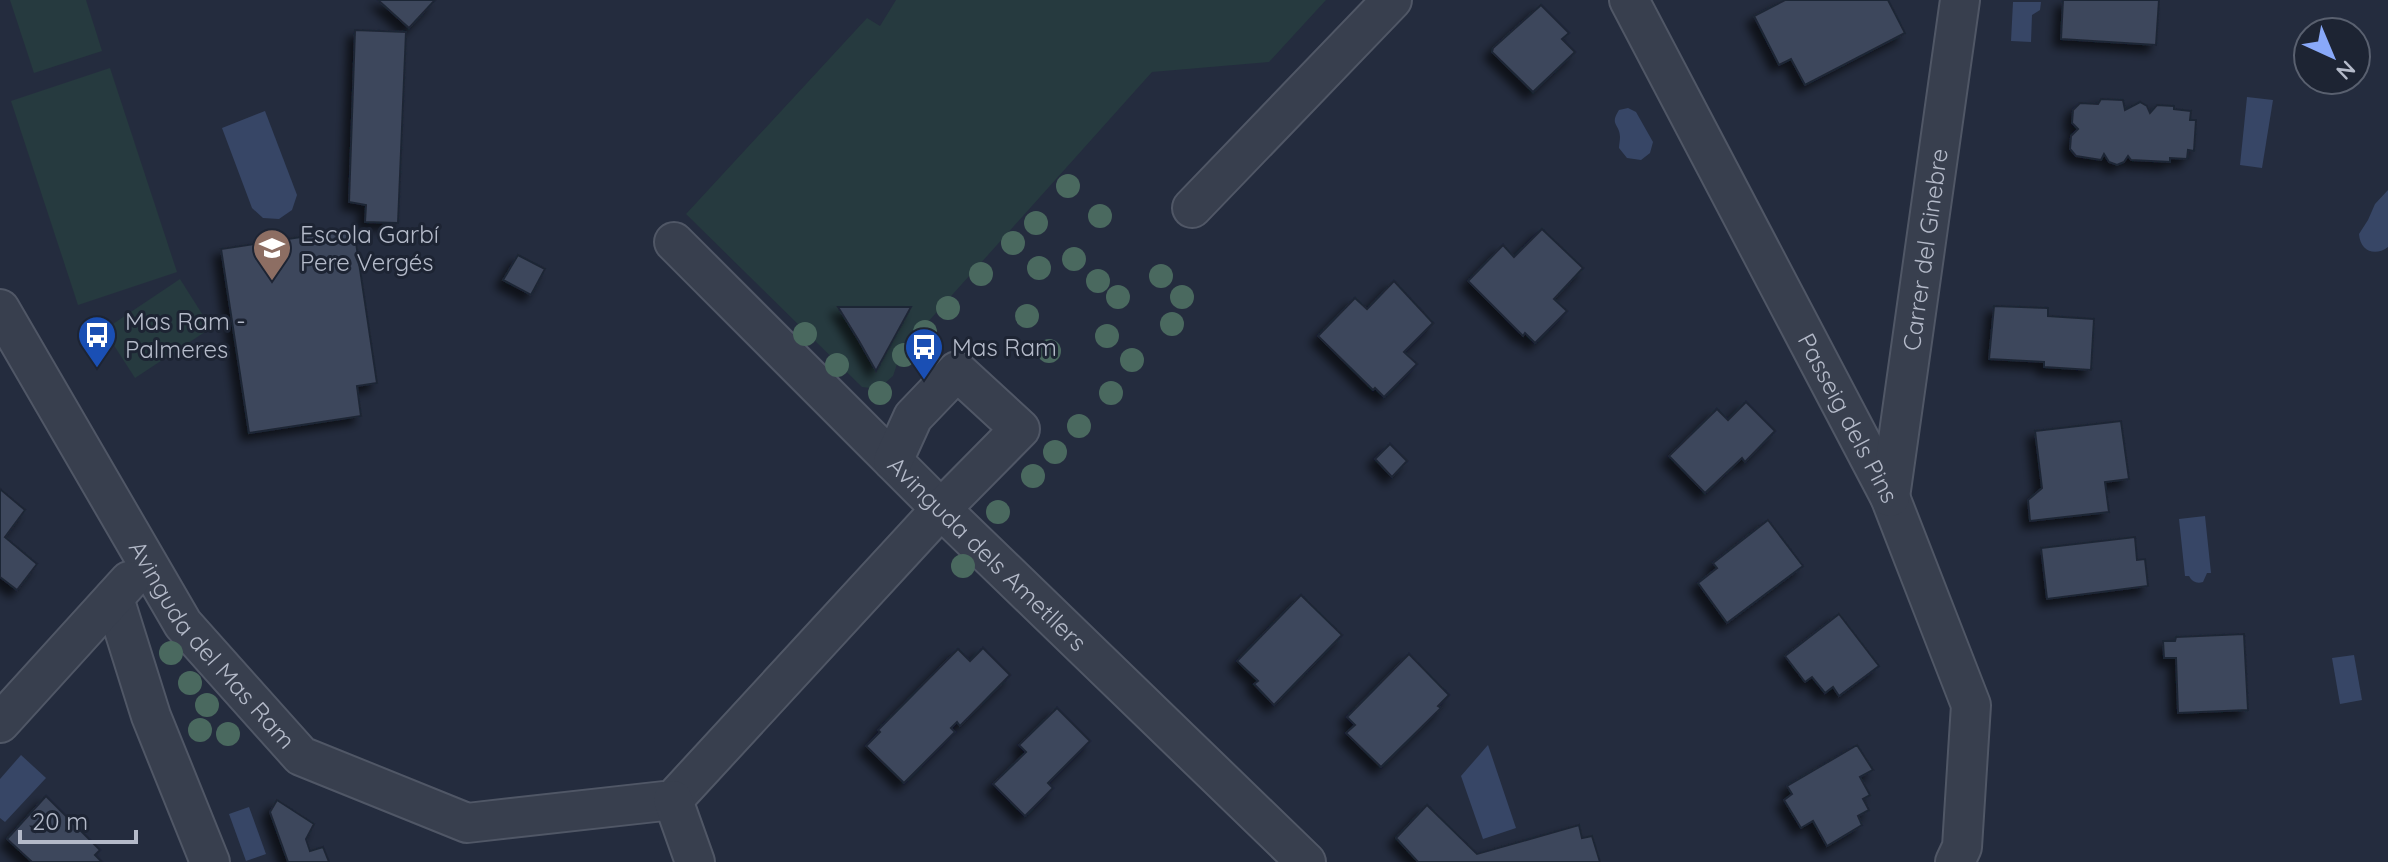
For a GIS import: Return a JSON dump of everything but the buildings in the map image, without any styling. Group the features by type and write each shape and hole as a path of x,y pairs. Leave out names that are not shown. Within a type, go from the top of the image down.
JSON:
{"street":[{"path":"1192,208 1392,0"},
{"name":"Passeig dels Pins","path":"1629,0 1890,497 1971,705 1962,847 1955,862"},
{"name":"Carrer del Ginebre","path":"1890,497 1960,0"},
{"name":"Avinguda dels Ametllers","path":"674,242 941,509 1306,862"},
{"name":"Avinguda del Mas Ram","path":"0,309 183,624 301,756 467,823 673,800"},
{"path":"695,862 673,800 941,509 1020,429 957,371 913,417 893,461"},
{"path":"0,723 147,561"},
{"path":"114,598 151,716 210,862"}],"green space":[{"path":"10,0 86,0 102,51 34,73"},
{"path":"896,0 1326,0 1269,62 1152,72 901,352 893,376 878,389 862,387 686,214 867,18 880,26"},
{"path":"110,68 177,272 78,305 11,101"},
{"path":"180,279 211,328 135,378 104,330"}],"water":[{"path":"2013,2 2041,2 2040,10 2032,15 2031,42 2011,41"},
{"path":"2247,97 2273,100 2262,168 2240,165"},
{"path":"1628,108 1636,112 1653,142 1650,153 1641,160 1627,158 1619,148 1620,133 1615,119 1619,110"},
{"path":"265,111 297,195 292,210 279,219 263,218 252,208 222,128"},
{"path":"2388,190 2388,247 2378,252 2369,251 2362,245 2359,234 2375,204"},
{"path":"2205,516 2211,573 2207,573 2203,582 2197,583 2185,576 2179,519"},
{"path":"2354,655 2362,700 2340,704 2332,658"},
{"path":"1488,745 1516,828 1483,839 1461,776"},
{"path":"21,755 46,778 5,822 0,818 0,779"},
{"path":"249,807 266,854 246,861 229,814"}],"place":[{"name":"Escola Garbí Pere Vergés","path":"272,282"},
{"name":"Mas Ram - Palmeres","path":"97,369"},
{"name":"Mas Ram","path":"924,381"}]}
